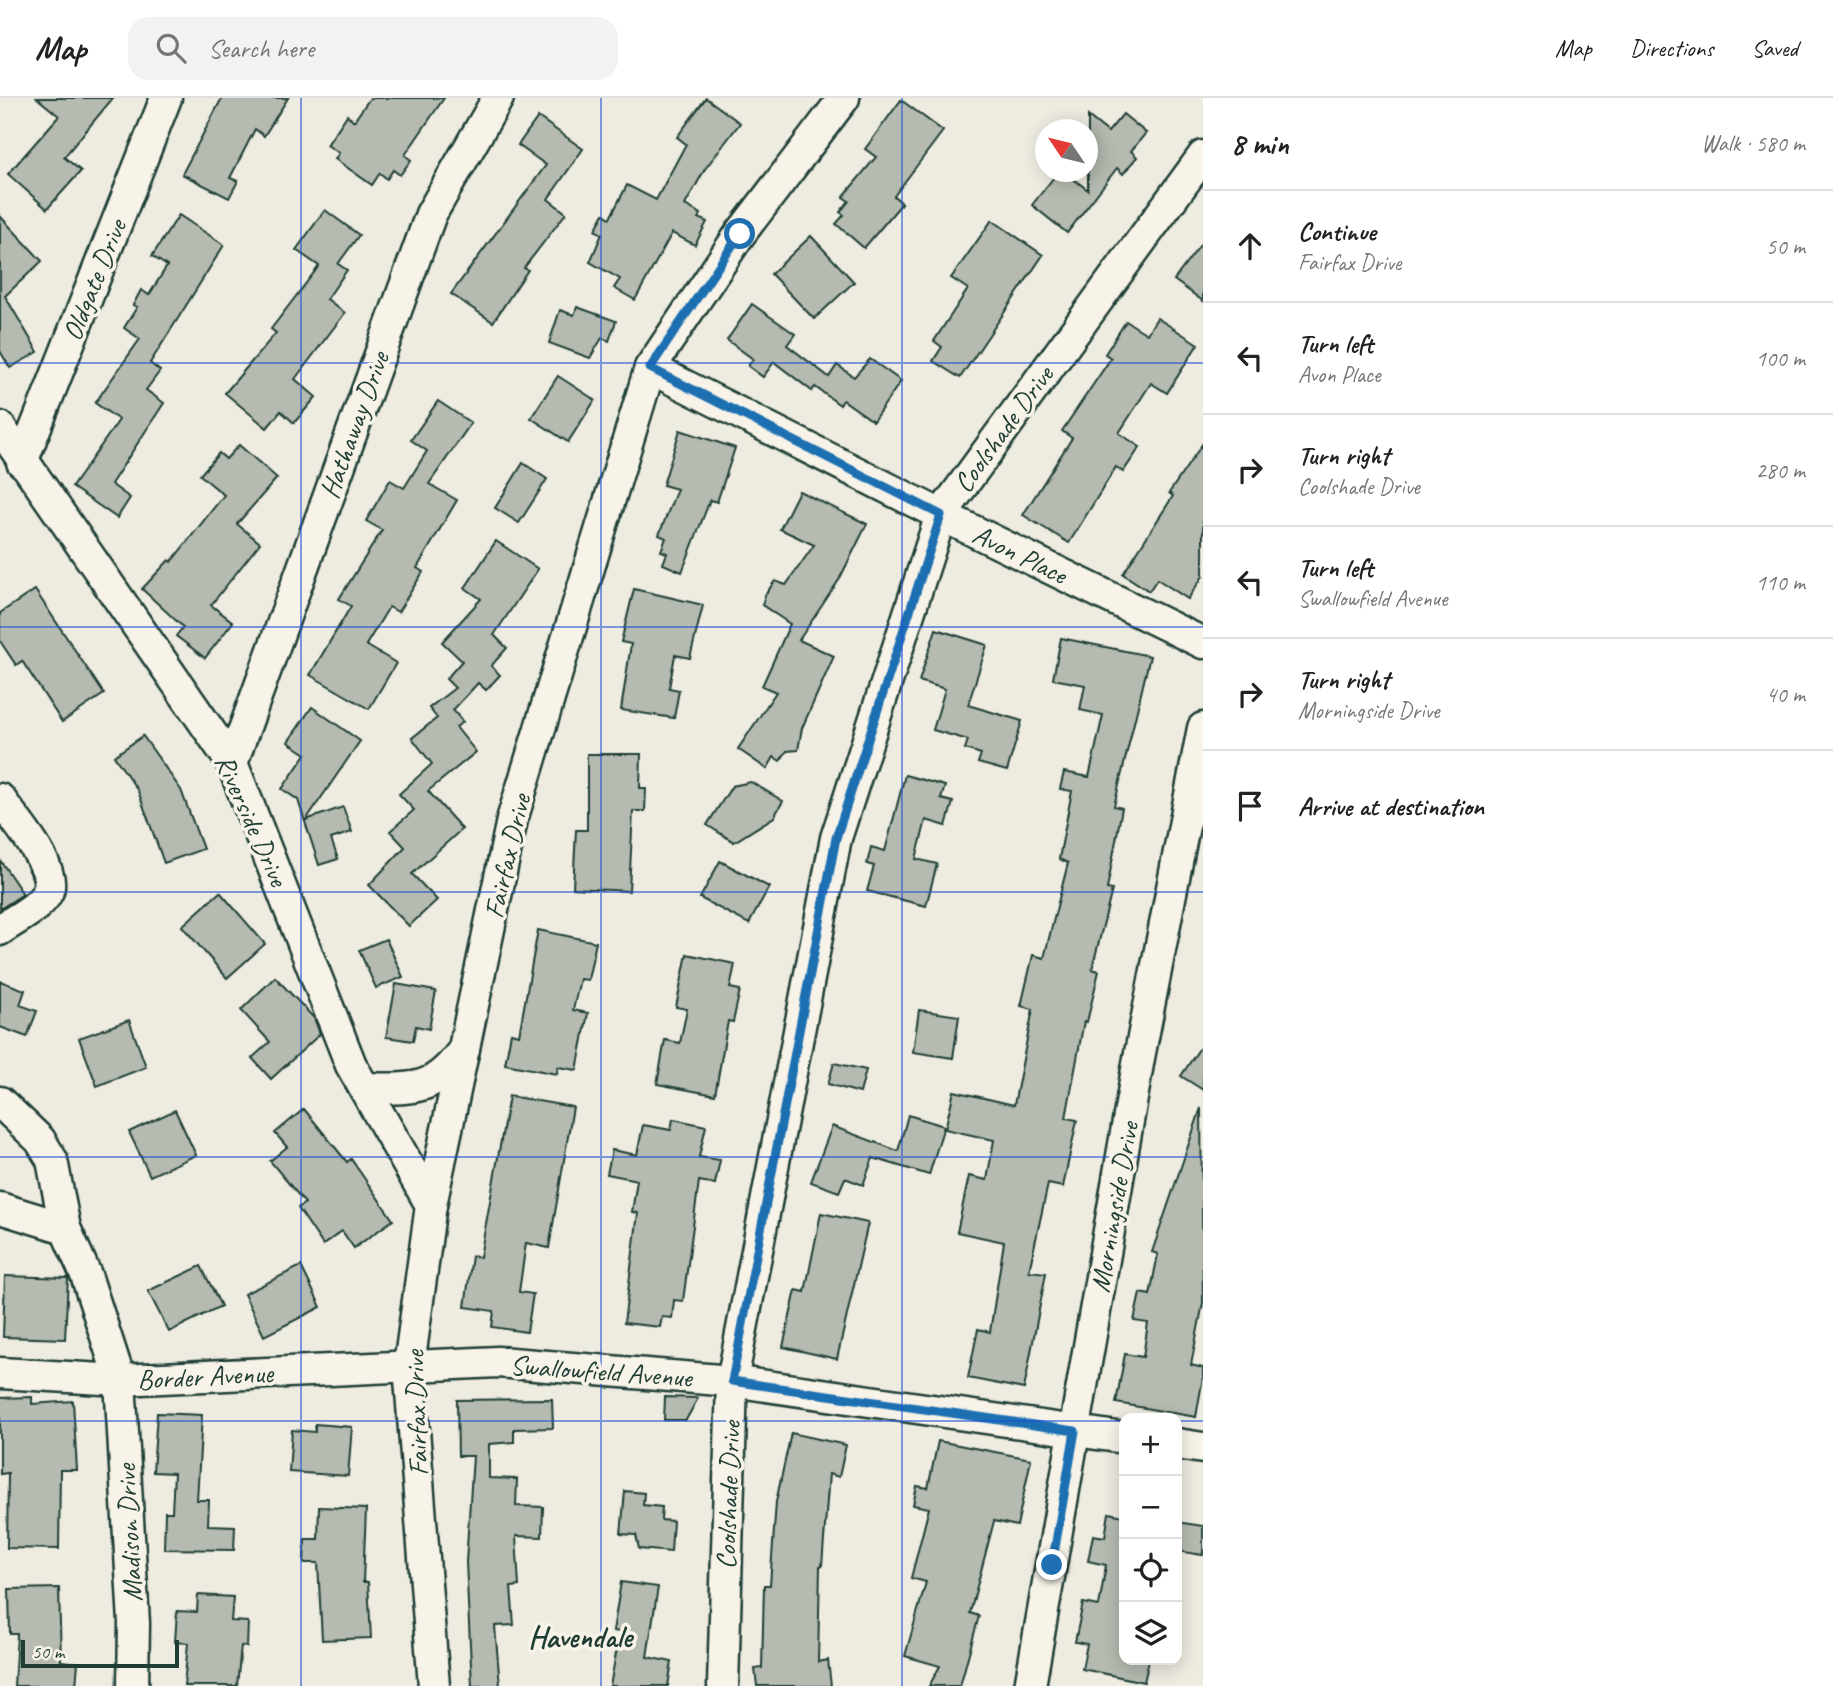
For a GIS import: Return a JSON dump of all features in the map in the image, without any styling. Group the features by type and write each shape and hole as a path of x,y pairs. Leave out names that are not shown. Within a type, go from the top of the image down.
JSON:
{"street":[{"name":"Oldgate Drive","path":"22,462 166,98"},
{"name":"Hathaway Drive","path":"232,763 431,214 498,98"},
{"name":"Fairfax Drive","path":"434,1686 409,1366 431,1205 467,1045 512,820 650,368 740,234 844,98"},
{"name":"Coolshade Drive","path":"723,1686 732,1381 836,838 941,515 1203,156"},
{"name":"Avon Place","path":"650,368 1203,643"},
{"name":"Riverside Drive","path":"0,427 232,763 351,1065 431,1205"},
{"name":"Morningside Drive","path":"1030,1686 1137,1071 1203,729"},
{"path":"0,799 46,863 50,883 47,892 34,907 0,930"},
{"path":"365,1088 413,1089 448,1073 467,1045"},
{"name":"Madison Drive","path":"0,1102 34,1133 52,1160 65,1228 86,1275 120,1380 134,1623 133,1686"},
{"path":"0,1208 65,1228"},
{"name":"Swallowfield Avenue","path":"409,1366 498,1362 732,1381 1119,1436"},
{"name":"Border Avenue","path":"0,1373 120,1380 409,1366"},
{"path":"1182,1445 1203,1448"}],"building":[{"path":"37,98 113,98 64,157 81,171 47,209 8,174 59,116"},
{"path":"222,98 288,98 264,136 255,129 230,178 238,181 229,198 182,174"},
{"path":"370,98 444,98 405,155 411,160 400,175 393,170 387,179 380,173 372,185 335,159 339,153 327,145 347,115 354,121"},
{"path":"706,98 740,123 705,169 685,205 701,214 699,218 707,222 695,245 672,233 635,300 614,288 620,279 590,262 602,234 595,230 604,214 610,218 627,185 656,200 686,144 677,137"},
{"path":"901,100 943,131 894,196 902,203 864,248 836,224 844,215 840,212 849,201 843,197 876,157 865,149"},
{"path":"1123,114 1146,133 1131,151 1137,157 1123,174 1117,168 1067,233 1032,205 1050,182 1077,182 1088,190 1088,182 1098,182 1098,124 1108,132"},
{"path":"538,117 583,149 548,199 566,213 524,268 528,270 493,322 451,294 546,165 518,145"},
{"path":"325,210 359,235 338,264 347,270 327,299 345,313 295,379 316,397 294,423 281,411 267,428 225,393 276,333 271,329 319,266 296,250"},
{"path":"179,215 224,245 150,363 160,371 146,390 164,403 111,484 130,498 117,518 72,487 119,420 95,403 140,339 124,328 137,307 133,305 141,290 149,295 167,266 152,256"},
{"path":"0,216 42,261 5,296 38,352 10,368 0,351"},
{"path":"992,220 1043,255 960,378 933,361 942,347 934,341 968,289 951,278"},
{"path":"811,236 854,282 814,319 771,274"},
{"path":"1203,241 1203,301 1174,280"},
{"path":"752,304 795,334 787,345 829,377 837,365 854,377 870,359 901,381 873,421 843,400 840,405 815,387 812,391 774,362 763,377 748,366 753,359 727,340"},
{"path":"577,307 616,321 609,341 602,338 590,358 549,343 560,310 574,315"},
{"path":"1157,318 1198,344 1167,393 1151,383 1119,433 1140,447 1123,472 1116,467 1069,543 1023,515 1072,438 1062,431 1111,358 1105,354 1126,321 1147,334"},
{"path":"558,376 595,400 568,442 531,418"},
{"path":"438,401 471,423 429,484 457,500 417,568 423,572 398,612 389,607 366,645 396,663 369,709 310,675 351,606 339,599 382,530 366,521 390,480 404,488 427,451 411,440"},
{"path":"680,430 735,448 717,502 710,500 682,572 663,564 667,553 661,551 666,538 659,535 677,489 663,485"},
{"path":"1203,443 1203,576 1188,599 1157,579 1149,591 1123,574 1173,496 1169,493"},
{"path":"239,445 277,478 237,524 260,543 211,605 233,622 205,658 176,636 183,627 142,589 169,560 171,562 224,495 200,475 219,453 226,459"},
{"path":"523,463 547,479 519,523 495,508"},
{"path":"799,491 867,524 839,580 799,640 834,656 802,728 798,750 787,751 780,761 774,757 767,769 738,749 776,692 762,686 790,624 762,605 765,595 775,581 786,585 814,545 780,529"},
{"path":"496,541 538,569 494,635 507,648 491,666 500,675 486,690 478,683 453,710 463,722 456,727 476,752 428,791 462,829 412,874 437,900 409,926 369,885 405,847 390,831 414,810 399,794 432,764 412,738 437,718 429,708 455,688 446,679 462,661 442,642 481,599 465,588"},
{"path":"634,589 703,605 690,658 675,655 669,688 679,690 674,718 621,710 631,644 621,642"},
{"path":"35,590 104,694 62,722 22,661 16,665 0,641 0,613"},
{"path":"936,629 987,645 968,705 1022,721 1007,771 978,763 981,754 965,749 968,740 933,730 945,689 919,681"},
{"path":"1061,638 1150,656 1114,806 1122,808 1107,889 1112,890 1092,969 1099,971 1087,1022 1084,1021 1066,1118 1077,1120 1063,1187 1048,1184 1029,1271 1046,1273 1024,1389 968,1378 978,1329 990,1332 1004,1242 957,1232 969,1176 987,1180 994,1140 945,1129 954,1091 1014,1105 1033,1009 1021,1006 1033,955 1044,958 1068,863 1059,859 1072,791 1060,789 1064,772 1089,777 1103,715 1080,710 1085,685 1053,679"},
{"path":"312,707 360,741 306,820 343,807 352,832 331,839 338,859 319,865 298,800 282,789 306,754 288,742"},
{"path":"143,736 181,790 203,849 164,863 138,791 114,756"},
{"path":"587,754 641,754 640,788 646,788 645,811 633,811 629,891 573,888 576,830 587,830"},
{"path":"905,775 945,786 941,799 953,802 946,826 926,820 916,859 937,864 926,906 867,891 874,866 867,864 871,847 885,851"},
{"path":"751,782 783,801 774,817 734,842 707,825 732,786"},
{"path":"0,860 23,894 0,909"},
{"path":"720,861 769,887 749,924 700,898"},
{"path":"220,892 265,944 227,978 182,926"},
{"path":"538,930 596,942 588,980 580,979 573,1010 588,1013 577,1070 558,1067 557,1074 505,1064 511,1033 519,1035"},
{"path":"386,939 403,977 376,988 359,950"},
{"path":"687,954 735,964 730,988 740,990 733,1022 728,1021 715,1095 657,1084 665,1040 680,1043 687,1009 676,1007"},
{"path":"275,977 314,1018 320,1034 271,1079 252,1058 270,1042 241,1010"},
{"path":"0,981 25,990 20,1005 37,1011 27,1037 0,1027"},
{"path":"396,984 436,991 429,1029 416,1026 413,1041 386,1037"},
{"path":"919,1010 959,1016 953,1058 913,1052"},
{"path":"129,1020 146,1067 97,1086 79,1038"},
{"path":"1203,1043 1203,1090 1181,1076"},
{"path":"834,1063 866,1070 860,1093 828,1084"},
{"path":"509,1096 573,1107 549,1248 526,1243 519,1292 533,1294 527,1332 492,1327 494,1311 465,1307 472,1256 480,1257"},
{"path":"1201,1108 1203,1303 1191,1365 1203,1368 1203,1377 1196,1417 1116,1403 1125,1354 1143,1357 1148,1323 1134,1321 1140,1293 1150,1295 1158,1254 1152,1252"},
{"path":"304,1109 347,1162 351,1159 393,1220 354,1248 342,1231 323,1245 298,1208 305,1203 270,1161 287,1147 275,1133"},
{"path":"175,1110 196,1155 150,1176 129,1132"},
{"path":"908,1115 944,1126 929,1175 873,1158 863,1185 845,1178 839,1192 811,1182 832,1126 898,1151"},
{"path":"673,1119 706,1126 699,1157 720,1160 715,1184 699,1181 683,1301 674,1300 672,1318 662,1317 660,1327 624,1323 638,1213 632,1212 637,1180 607,1174 612,1150 637,1155 643,1125 671,1130"},
{"path":"821,1213 868,1223 837,1359 783,1347 796,1290 805,1292"},
{"path":"201,1266 221,1306 169,1332 148,1291"},
{"path":"301,1266 321,1307 264,1336 244,1294"},
{"path":"5,1276 68,1278 65,1339 3,1337"},
{"path":"32,1397 32,1404 73,1401 77,1470 60,1470 59,1549 7,1548 8,1473 0,1474 0,1398"},
{"path":"665,1397 698,1398 686,1420 664,1420"},
{"path":"552,1399 553,1428 514,1429 514,1442 489,1444 489,1478 517,1479 516,1506 543,1507 542,1537 516,1536 519,1586 511,1587 514,1625 495,1626 500,1686 472,1686 466,1562 473,1456 458,1456 457,1400"},
{"path":"157,1413 202,1415 197,1500 209,1500 208,1525 235,1526 234,1550 164,1549 165,1512 172,1512 174,1473 153,1472"},
{"path":"315,1424 352,1427 348,1476 289,1472 292,1430 315,1432"},
{"path":"791,1433 846,1445 839,1477 829,1474 820,1566 818,1662 828,1660 831,1686 757,1686 755,1669 762,1668 764,1585 770,1585 776,1502"},
{"path":"938,1441 1031,1459 1017,1526 994,1521 970,1613 979,1616 960,1686 929,1686 940,1666 905,1656 926,1582 911,1578 929,1508 913,1505 917,1486 928,1488"},
{"path":"625,1491 644,1493 643,1505 662,1507 661,1520 673,1521 671,1552 639,1549 636,1535 621,1534"},
{"path":"319,1507 366,1509 363,1582 368,1582 371,1638 322,1640 318,1563 304,1563 305,1539 318,1539"},
{"path":"1109,1513 1119,1515 1119,1665 1148,1665 1144,1682 1082,1669 1087,1644 1075,1642 1083,1603 1099,1606 1106,1565 1088,1561 1093,1535 1105,1537"},
{"path":"1182,1523 1203,1526 1203,1555 1182,1552"},
{"path":"621,1582 658,1587 647,1657 672,1662 668,1686 610,1686 620,1632 613,1631"},
{"path":"59,1588 61,1661 78,1663 76,1686 14,1686 17,1634 10,1634 9,1589"},
{"path":"198,1595 233,1597 231,1621 248,1622 247,1647 241,1646 237,1686 184,1686 188,1643 175,1642 177,1611 197,1612"}],"district":[{"name":"Havendale","path":"580,1637"}],"route":[{"path":"740,234 650,368 941,515 836,838 732,1381 1075,1431 1052,1565"}]}
